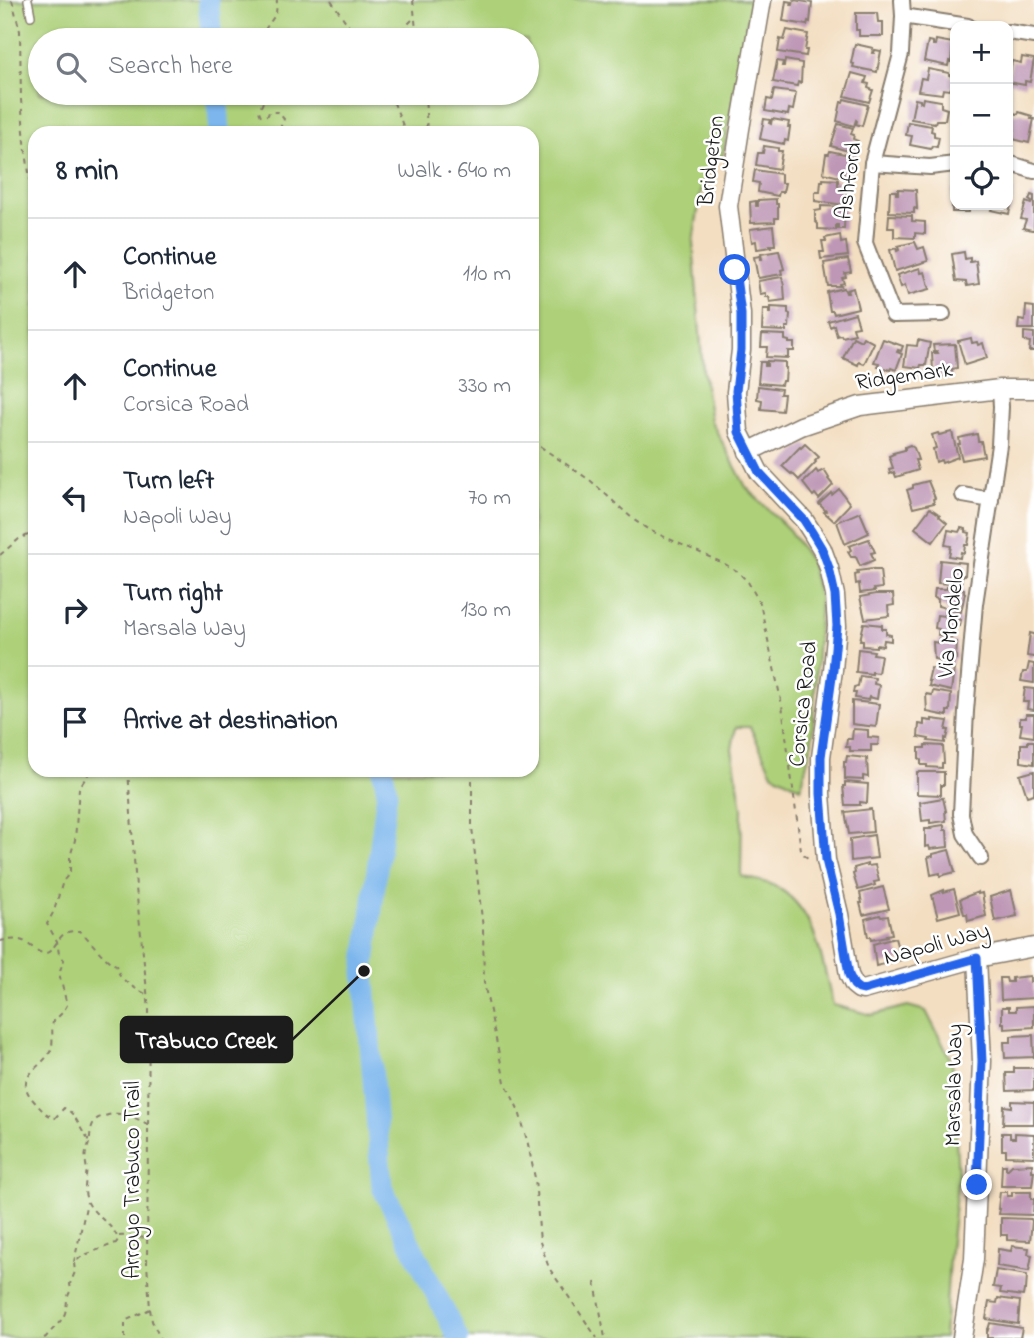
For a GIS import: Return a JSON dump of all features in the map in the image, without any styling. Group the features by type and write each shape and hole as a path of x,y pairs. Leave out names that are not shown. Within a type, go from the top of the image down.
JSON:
{"street":[{"name":"Bridgeton","path":"748,452 739,432 736,391 741,350 741,314 728,206 762,0"},
{"name":"Ashford","path":"902,0 901,54 872,163 865,243 893,315 943,314"},
{"path":"903,16 950,23"},
{"path":"1013,33 1034,36"},
{"path":"872,163 930,167 950,165"},
{"path":"1013,165 1034,171"},
{"name":"Ridgemark","path":"748,452 801,426 860,405 1000,389 1034,389"},
{"name":"Via Mondelo","path":"981,858 965,834 961,814 975,604 999,445 1000,389"},
{"name":"Corsica Road","path":"748,452 759,472 804,520 813,534 829,568 835,595 837,626 821,757 821,794 826,860 839,914 849,975 854,985"},
{"path":"963,495 991,500"},
{"name":"Napoli Way","path":"854,985 863,990 977,958 1034,947"},
{"name":"Marsala Way","path":"962,1338 974,1259 982,1061 977,958"}],"lane":[{"path":"28,0 32,16"}],"path":[{"path":"12,0 20,31 21,100 28,166"},
{"path":"266,28 276,14 277,0"},
{"path":"331,0 350,28"},
{"path":"413,0 416,28"},
{"path":"404,28 415,17"},
{"path":"262,105 259,111 261,116 278,112 284,119 281,126"},
{"path":"395,105 404,126"},
{"path":"426,105 427,126"},
{"path":"539,446 591,481 649,530 723,563 737,571 748,582 760,603 782,705 801,850 811,860 826,860"},
{"path":"0,555 28,535"},
{"path":"86,777 79,788 70,873 63,881 54,911 47,923 57,941 57,950 64,960 59,973 67,1004 63,1013 53,1022 51,1049 30,1073 26,1090 41,1111 49,1116 55,1118 64,1108 69,1109 80,1130 89,1140"},
{"name":"Arroyo Trabuco Trail","path":"128,777 136,888 149,1010 150,1309 160,1338"},
{"path":"472,777 471,827 483,929 484,983 505,1082 519,1111 528,1144 535,1178 540,1242 549,1268 597,1338"},
{"path":"0,941 24,941 46,954 67,932 80,931 116,965 118,974 132,988 148,995"},
{"path":"44,1338 63,1318 66,1298 71,1290 87,1202 84,1188 87,1166 84,1156 95,1119 120,1113 149,1126"},
{"path":"74,1263 82,1256 116,1243 118,1236 87,1202"},
{"path":"118,1236 148,1237"},
{"path":"595,1282 605,1338"},
{"path":"125,1338 125,1321 150,1309"}],"green space":[{"path":"0,0 751,0 723,155 711,164 702,186 693,242 703,371 711,421 746,487 789,530 810,561 820,599 812,742 801,788 772,773 750,727 736,727 732,749 742,808 741,876 773,885 799,907 808,921 821,954 833,1005 872,1015 908,1006 926,1011 952,1062 958,1176 944,1338 0,1338"}],"building":[{"path":"794,0 812,3 810,22 808,21 807,25 783,21 786,1 792,2 793,5"},
{"path":"856,13 877,13 878,22 883,22 883,36 859,36 859,30 856,30"},
{"path":"787,30 808,34 806,56 778,52 780,39 784,40"},
{"path":"936,40 950,42 948,66 924,61 928,41 935,45"},
{"path":"855,44 873,48 872,53 875,50 881,51 877,72 853,67 854,64 851,63"},
{"path":"1022,57 1034,59 1030,82 1025,81 1025,85 1013,83 1013,61 1021,63"},
{"path":"785,60 802,63 801,83 798,82 797,86 773,82 777,61 783,62 784,66"},
{"path":"928,69 949,73 950,90 943,89 942,94 918,91 921,78 926,79"},
{"path":"852,73 867,77 865,83 873,90 869,102 845,96"},
{"path":"774,90 796,93 793,110 789,109 788,115 765,111 767,99 772,100"},
{"path":"923,98 941,101 941,107 947,109 945,120 936,120 935,123 911,119 915,99 922,103"},
{"path":"844,99 868,105 862,126 856,124 856,120 854,126 837,121"},
{"path":"1019,112 1032,116 1031,119 1034,119 1029,143 1013,139 1013,113"},
{"path":"764,119 770,120 771,124 772,119 789,122 788,141 785,140 784,144 760,139"},
{"path":"908,122 932,126 934,136 939,137 937,147 932,146 931,149 910,145 912,136 906,135"},
{"path":"838,124 853,128 851,134 854,135 853,139 858,141 855,153 831,146"},
{"path":"764,146 782,151 779,169 756,165 758,153 763,153"},
{"path":"830,151 854,156 849,177 843,175 842,171 840,177 823,173 826,154"},
{"path":"755,170 781,174 781,183 785,183 783,192 779,192 778,196 758,192 759,183 753,182"},
{"path":"823,179 838,180 841,191 846,191 845,205 815,201 815,192 820,192"},
{"path":"898,189 916,190 917,209 914,208 914,213 889,212 890,191 896,191 898,194"},
{"path":"1031,195 1034,196 1034,230 1023,228 1026,220 1021,219 1026,202 1032,202 1029,200"},
{"path":"776,199 778,218 775,218 775,222 751,223 750,202 756,201 758,206 758,200"},
{"path":"821,206 845,207 844,229 838,229 836,225 836,230 818,229 815,211 821,210"},
{"path":"952,210 969,210 969,212"},
{"path":"991,210 1010,210 1009,214"},
{"path":"889,215 912,216 912,221 925,222 925,234 915,233 915,238 894,237 894,228 888,228"},
{"path":"773,226 775,245 757,249 756,241 752,242 750,229"},
{"path":"840,235 841,243 846,242 848,256 821,259 820,252 824,252 822,241"},
{"path":"915,242 918,249 924,247 928,261 895,271 890,250 896,248 897,251 898,246"},
{"path":"779,251 784,269 781,270 782,274 758,278 754,257 760,256 762,259 761,254"},
{"path":"964,252 965,259 976,261 979,284 967,286 966,282 956,281 952,254"},
{"path":"848,259 851,272 845,273 846,277 842,278 844,283 840,284 841,286 828,286 824,263"},
{"path":"920,268 921,273 925,272 930,289 908,295 905,285 901,287 897,275"},
{"path":"782,277 785,300 770,302 766,293 760,294 758,281"},
{"path":"844,288 848,293 847,290 853,288 858,308 834,314 830,311 827,292"},
{"path":"1026,306 1034,307 1034,329 1018,329 1019,320 1025,321"},
{"path":"771,307 788,308 789,327 786,327 786,331 762,330 763,309 769,309 771,313"},
{"path":"855,313 859,326 853,327 855,334 837,336 834,325 830,327 828,321"},
{"path":"1024,332 1034,333 1034,351 1029,351 1030,342 1024,341"},
{"path":"762,334 785,335 785,340 794,343 794,351 788,351 788,358 766,357 767,347 761,347"},
{"path":"853,337 861,341 863,337 874,343 864,364 859,362 858,365 843,358"},
{"path":"971,338 972,343 983,343 987,358 965,365 958,341"},
{"path":"883,339 903,346 901,351 897,352 902,354 896,370 878,366 879,363 874,362"},
{"path":"918,340 930,343 926,365 921,365 920,368 904,366 907,345 917,346"},
{"path":"955,344 957,368 952,369 952,377 940,377 938,371 933,371 932,353 938,353 934,351 933,345"},
{"path":"767,361 785,362 785,381 782,381 781,385 758,383 760,362 765,362 767,366"},
{"path":"758,386 781,389 780,394 784,394 782,411 761,409 762,400 757,399"},
{"path":"952,432 958,457 942,463 941,460 936,462 932,435"},
{"path":"977,434 984,456 962,460 959,438"},
{"path":"805,444 819,457 799,480 782,466"},
{"path":"910,445 914,448 918,460 915,460 918,470 896,477 894,472 890,474 889,469 893,468 889,456 905,450 905,447"},
{"path":"816,470 818,473 824,470 833,485 819,499 815,494 813,496 803,483"},
{"path":"928,481 935,498 934,503 913,508 907,490 913,488 913,485"},
{"path":"839,489 850,504 834,521 819,504"},
{"path":"930,508 947,523 933,542 915,528"},
{"path":"860,512 869,533 845,544 837,522"},
{"path":"961,528 970,533 968,545 965,545 960,558 949,556 951,546 945,545 948,530 959,532"},
{"path":"869,539 875,552 871,553 874,560 860,566 856,557 851,557 848,552 851,550 849,546"},
{"path":"940,560 966,563 961,585 938,583"},
{"path":"880,570 882,588 860,593 859,583 856,584 857,571"},
{"path":"935,589 964,589 961,612 938,606 938,599 934,598"},
{"path":"893,594 894,605 888,606 889,616 865,619 860,597"},
{"path":"945,613 958,615 961,620 960,626 953,627 952,637 938,635 939,629 935,628 937,615 945,616"},
{"path":"864,623 882,625 886,634 891,635 891,641 884,640 883,646 863,646 863,640 860,640"},
{"path":"1030,633 1034,634 1034,657 1027,656"},
{"path":"939,639 957,642 953,664 934,659 933,642 939,643"},
{"path":"858,649 874,651 873,654 881,655 878,673 856,672"},
{"path":"1029,663 1034,664 1034,683 1021,681"},
{"path":"931,668 954,669 951,691 929,686"},
{"path":"860,676 875,678 874,684 879,685 877,699 855,698 854,687 858,686"},
{"path":"1025,688 1034,689 1034,710 1027,709 1028,702 1023,702"},
{"path":"933,691 951,694 947,716 927,712 926,694 932,695"},
{"path":"852,701 879,704 876,727 852,724"},
{"path":"1026,714 1034,714 1034,737 1020,735 1020,718 1026,718"},
{"path":"924,720 948,721 946,730 949,730 945,743 918,737 919,724 924,725"},
{"path":"853,729 868,730 868,737 879,738 878,745 871,745 871,751 850,751 850,747 846,747 847,739 852,739"},
{"path":"1028,741 1034,741 1034,764 1021,762 1021,744 1028,744"},
{"path":"925,745 943,746 942,768 921,765 919,748 925,748"},
{"path":"847,756 867,758 868,777 863,776 863,780 845,779 844,762"},
{"path":"1034,771 1034,794 1027,796 1020,775"},
{"path":"917,772 944,772 941,795 917,794"},
{"path":"845,782 868,784 867,803 845,805"},
{"path":"943,798 946,821 922,821 920,802"},
{"path":"871,809 873,832 849,834 845,812"},
{"path":"944,825 948,847 925,847 925,829"},
{"path":"874,835 877,858 851,861 850,839"},
{"path":"949,850 955,872 940,876 940,873 931,875 928,857"},
{"path":"867,864 875,865 879,881 874,882 875,885 858,890 854,868"},
{"path":"883,887 889,909 863,915 860,893"},
{"path":"954,889 960,912 938,918 932,895"},
{"path":"1011,890 1017,916 995,921 990,897"},
{"path":"982,893 986,916 968,921 960,899"},
{"path":"888,916 892,934 871,940 865,919"},
{"path":"895,938 901,960 876,966 873,944"},
{"path":"1030,976 1034,998 1001,1000 1000,978 1012,982 1012,978"},
{"path":"1034,1006 1034,1027 1004,1029 1002,1007 1016,1011 1016,1007"},
{"path":"1033,1035 1034,1057 1005,1058 1004,1042 1011,1042 1011,1036"},
{"path":"1014,1068 1034,1068 1034,1090 1007,1091 1006,1073 1014,1073"},
{"path":"1012,1101 1034,1102 1034,1124 1003,1124 1004,1106 1012,1107"},
{"path":"1002,1133 1010,1133 1010,1138 1015,1138 1015,1133 1034,1134 1034,1157 1006,1156 1006,1150 1002,1150"},
{"path":"1032,1164 1032,1186 1001,1186 1002,1165 1006,1165 1008,1169 1012,1165"},
{"path":"1000,1192 1007,1192 1007,1196 1012,1196 1012,1192 1031,1192 1031,1199 1034,1199 1033,1215 999,1214"},
{"path":"1001,1218 1031,1219 1030,1241 1007,1240 1007,1235 1001,1235"},
{"path":"1012,1246 1029,1248 1028,1254 1032,1255 1029,1271 997,1266 998,1249 1011,1251"},
{"path":"996,1270 1027,1275 1023,1296 1000,1293 1001,1288 993,1287"},
{"path":"998,1298 1020,1301 1018,1324 986,1319 989,1302 997,1303"},
{"path":"990,1323 1022,1328 1020,1338 987,1338"}],"waterway":[{"path":"208,0 211,28"},
{"path":"218,105 219,126"},
{"path":"384,777 387,792 364,971 382,1187 458,1338"}],"place":[{"name":"Trabuco Creek","path":"364,971"}],"route":[{"path":"735,270 741,314 741,350 736,391 739,432 759,472 804,520 822,549 835,595 837,626 821,757 821,794 826,860 839,914 850,980 863,990 977,958 982,1061 977,1185"}]}
